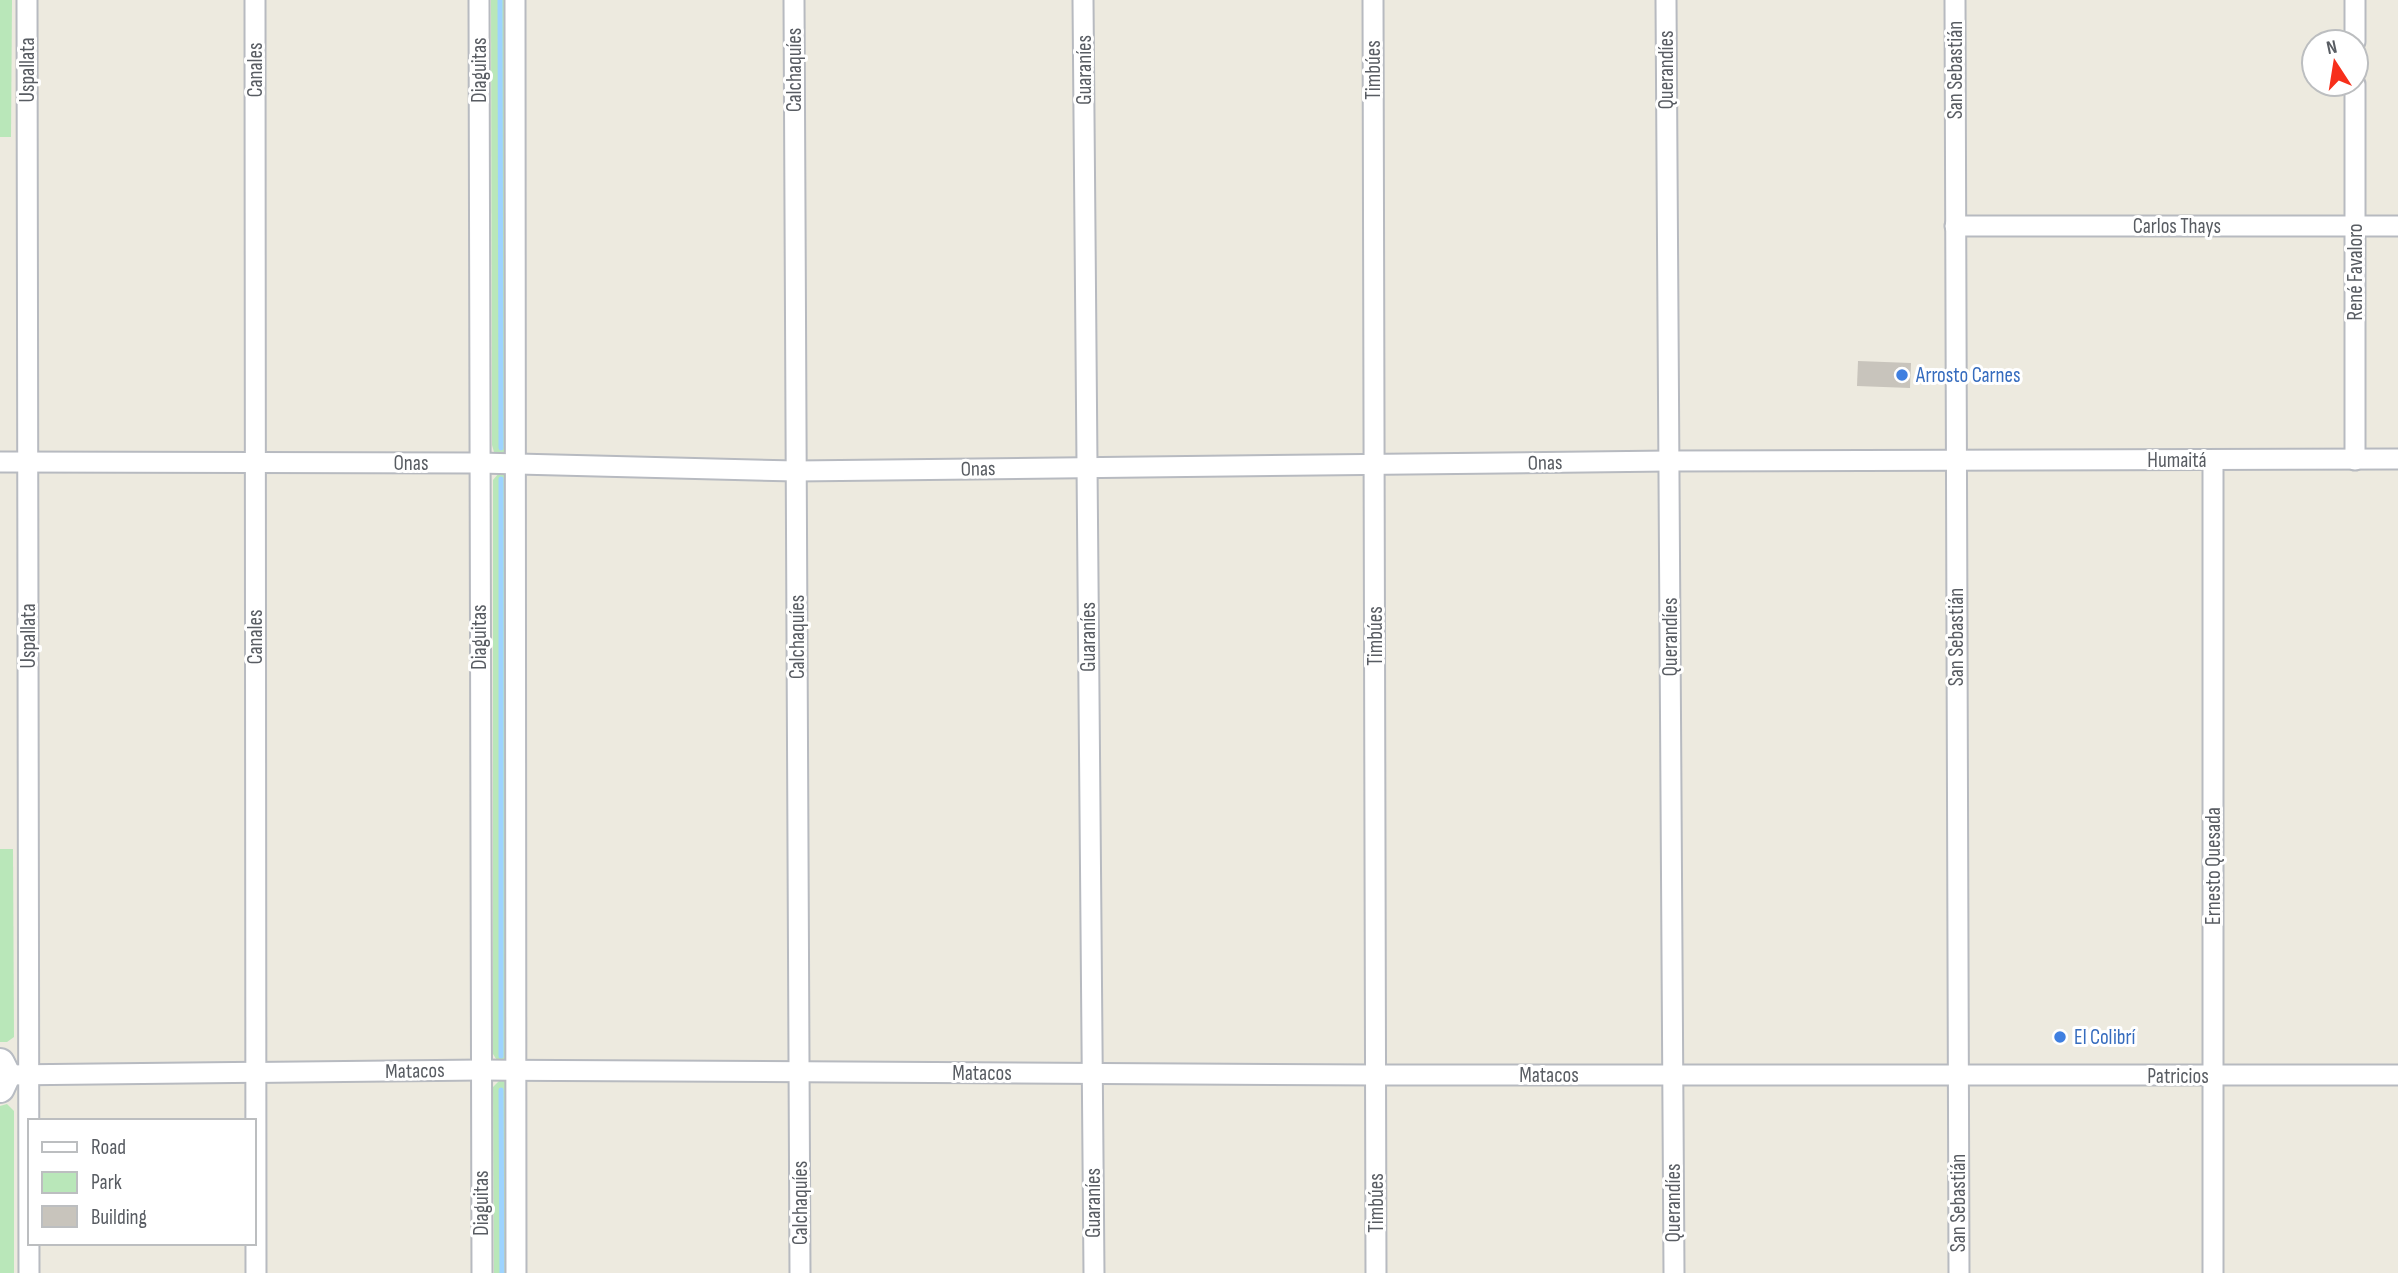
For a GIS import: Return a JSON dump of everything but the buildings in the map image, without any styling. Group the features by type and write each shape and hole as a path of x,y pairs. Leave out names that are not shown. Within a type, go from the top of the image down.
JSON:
{"street":[{"name":"Uspallata","path":"27,0 28,462 9,1075 29,1273"},
{"name":"Canales","path":"255,0 256,1273"},
{"name":"Diaguitas","path":"479,0 482,1273"},
{"name":"Diaguitas","path":"515,0 516,1273"},
{"name":"Calchaquíes","path":"794,0 800,1273"},
{"name":"Guaraníes","path":"1083,0 1094,1273"},
{"name":"Timbúes","path":"1373,0 1376,1273"},
{"name":"Querandíes","path":"1666,0 1674,1273"},
{"name":"San Sebastián","path":"1955,0 1959,1273"},
{"path":"2355,0 2355,28"},
{"name":"René Favaloro","path":"2355,98 2355,460"},
{"name":"Carlos Thays","path":"1955,226 2398,226"},
{"name":"Onas","path":"0,462 479,463 796,471 1956,460"},
{"name":"Humaitá","path":"1956,460 2398,460"},
{"name":"Ernesto Quesada","path":"2213,460 2213,1273"},
{"name":"Matacos","path":"9,1075 481,1070 1958,1076"},
{"name":"Patricios","path":"1958,1076 2398,1075"}],"green space":[{"path":"0,0 12,0 11,137 0,137"},
{"path":"491,0 509,0 509,451 501,455 494,452 492,445"},
{"path":"499,473 509,475 511,1053 506,1063 498,1062 493,1054 493,480"},
{"path":"0,849 13,849 14,1037 7,1042 0,1042"},
{"path":"504,1080 510,1083 512,1273 494,1273 493,1087"},
{"path":"7,1104 14,1111 14,1273 0,1273 0,1106"}],"waterway":[{"path":"500,0 501,448"},
{"path":"501,479 501,1056"},
{"path":"501,1090 502,1273"}],"place":[{"name":"Arrosto Carnes","path":"1902,375"},
{"name":"El Colibrí","path":"2060,1037"}]}
